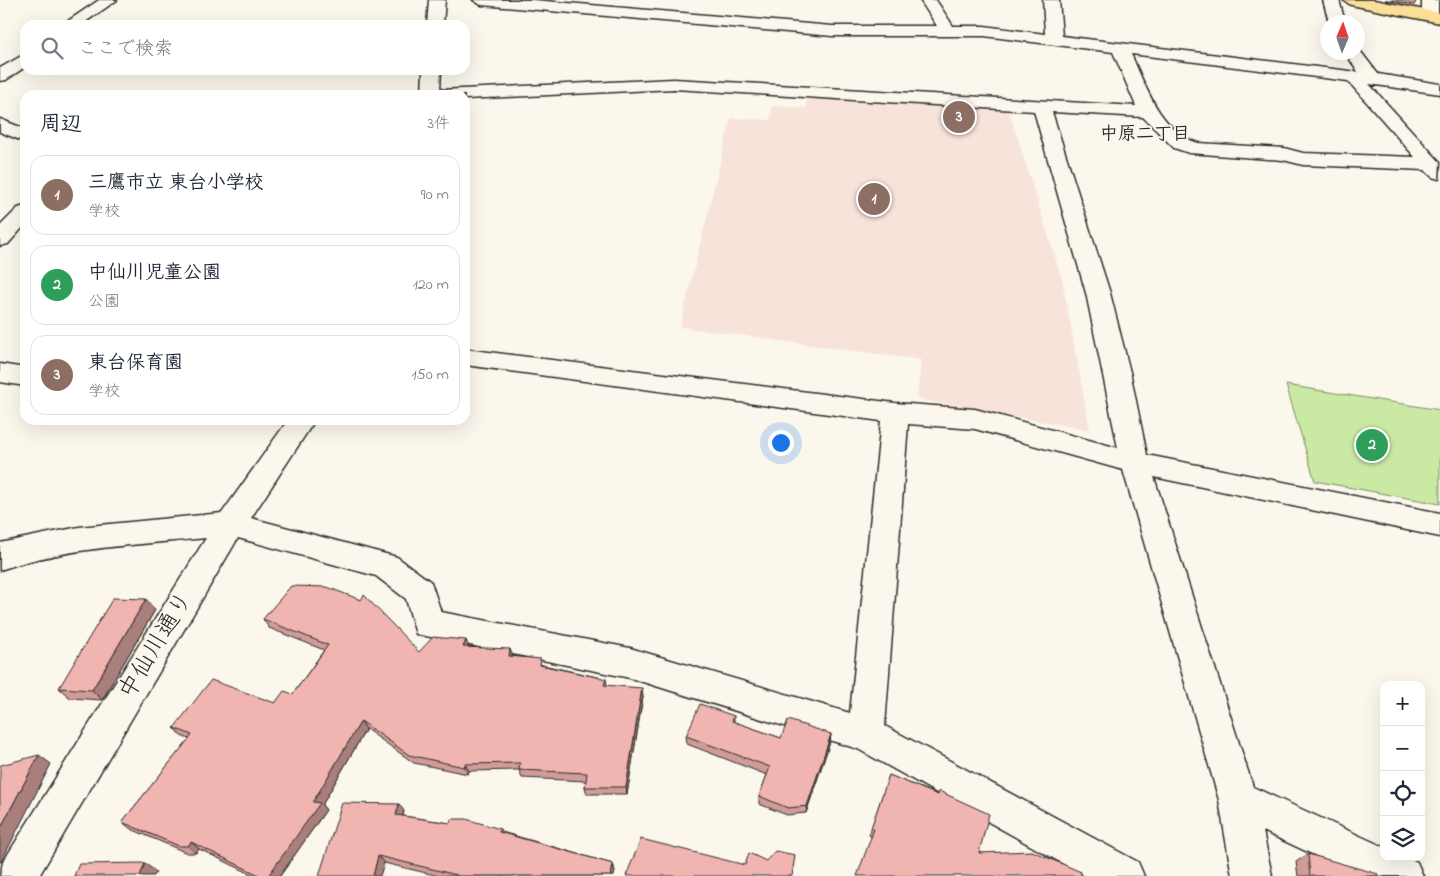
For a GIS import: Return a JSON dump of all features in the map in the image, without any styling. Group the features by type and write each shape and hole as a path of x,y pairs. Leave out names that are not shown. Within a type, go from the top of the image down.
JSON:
{"main road":[{"path":"1351,0 1435,17"}],"street":[{"path":"78,20 109,0"},
{"path":"435,20 437,0"},
{"path":"481,0 734,15 832,31 984,31 1353,76 1440,89"},
{"path":"928,0 947,30"},
{"path":"1051,0 1054,40"},
{"path":"1331,0 1335,15"},
{"path":"1430,0 1435,17"},
{"path":"1120,48 1148,112 1181,144 1196,149 1284,154 1303,159 1436,169"},
{"path":"1359,60 1372,79"},
{"path":"0,76 20,62"},
{"path":"431,90 432,75"},
{"path":"1353,76 1436,169"},
{"path":"470,94 674,84 1148,112"},
{"path":"1041,105 1098,293 1118,376 1135,463 1238,800 1252,876"},
{"path":"0,125 20,134"},
{"path":"0,239 20,217"},
{"path":"470,357 895,413 974,420 1135,463 1440,525"},
{"path":"0,373 20,376"},
{"path":"866,735 895,413"},
{"name":"中仙川通り","path":"18,876 230,524 299,425"},
{"path":"0,557 10,552 79,539 230,524 386,566 420,592 428,624 630,663 866,735 1124,876"},
{"path":"1238,800 1403,876"}],"shaded area":[{"path":"807,96 1008,108 1062,279 1090,430 917,399 921,360 680,327 731,118 770,120 772,106 806,108"}],"green space":[{"path":"1286,385 1440,410 1440,504 1315,481"}],"building":[{"path":"291,586 327,587 361,600 364,595 419,652 433,637 466,640 463,647 510,649 509,656 541,659 540,665 606,679 604,685 642,688 626,787 585,787 587,773 519,770 520,763 465,764 464,767 409,755 361,721 313,802 320,803 268,876 261,876 191,842 188,846 179,846 122,822 192,735 174,728 211,680 275,703 284,691 293,694 328,645 263,619"},
{"path":"113,598 146,599 92,690 59,688"},
{"path":"700,704 734,716 732,721 781,738 788,720 831,734 807,806 788,808 759,796 770,767 686,736"},
{"path":"39,755 0,829 1,765"},
{"path":"889,775 938,795 939,791 989,814 979,853 1032,851 1081,872 1081,876 857,876 874,829 871,828"},
{"path":"342,803 399,804 396,815 450,823 451,819 466,819 500,829 499,832 613,864 611,876 457,876 378,856 373,876 319,876"},
{"path":"641,839 745,865 749,853 766,861 775,851 795,855 792,876 626,876"},
{"path":"1308,854 1378,874 1378,876 1310,876"},
{"path":"145,863 140,876 74,876 79,864"}],"place":[{"name":"東台保育園","path":"959,117"},
{"name":"三鷹市立 東台小学校","path":"874,199"},
{"name":"中仙川児童公園","path":"1372,445"}],"district":[{"name":"中原二丁目","path":"1145,135"}]}
